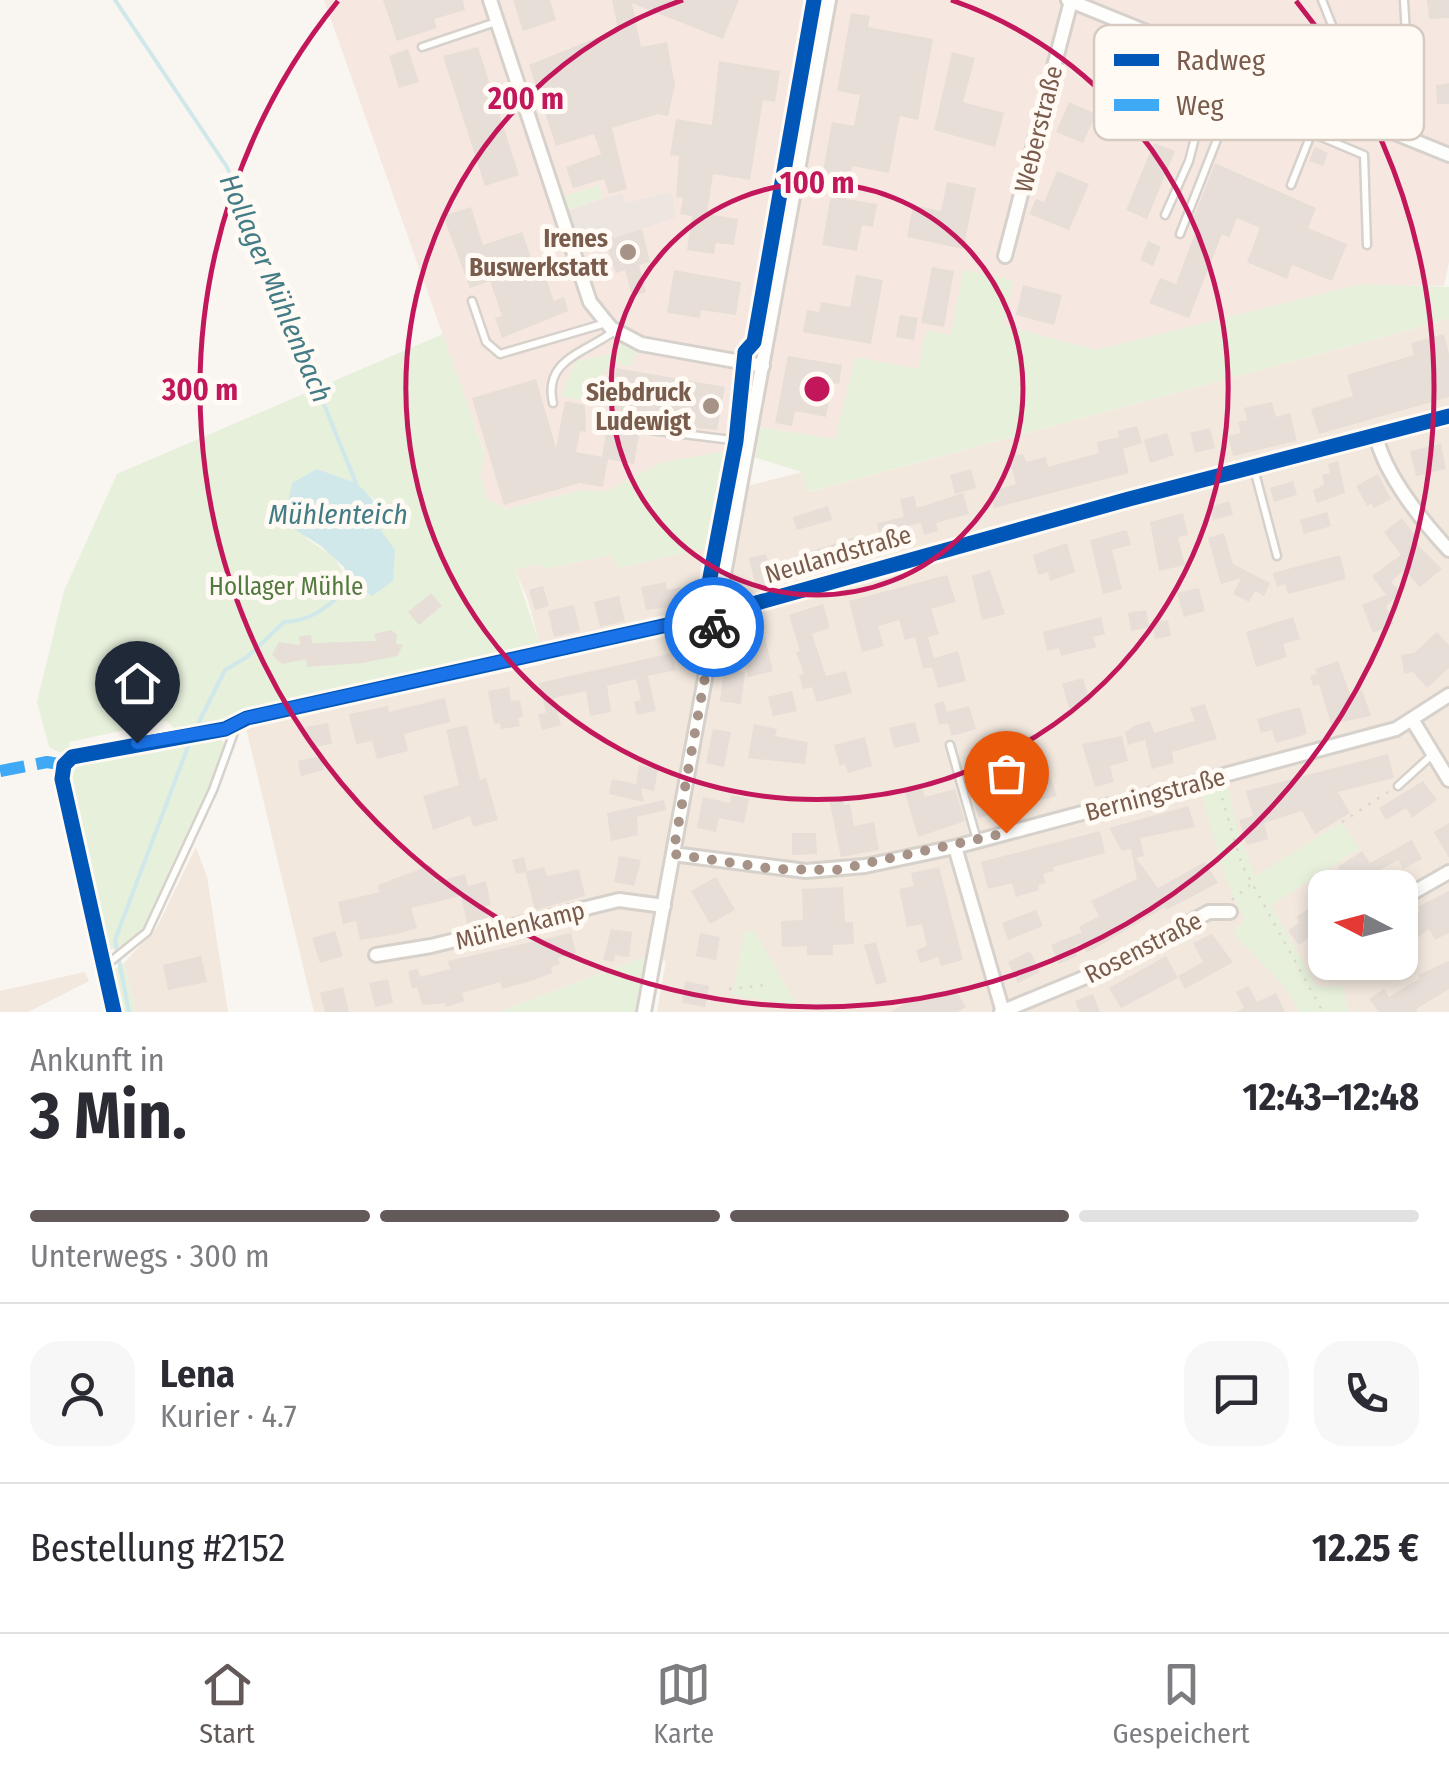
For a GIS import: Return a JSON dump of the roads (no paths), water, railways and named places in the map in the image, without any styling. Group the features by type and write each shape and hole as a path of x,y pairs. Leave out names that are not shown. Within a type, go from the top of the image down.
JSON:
{"street":[{"path":"490,0 590,302 611,326 641,344 763,366"},
{"path":"644,1012 828,0"},
{"path":"1069,1 1128,25"},
{"name":"Weberstraße","path":"1005,256 1069,1"},
{"path":"1412,140 1449,155"},
{"name":"Neulandstraße","path":"106,965 62,779 64,765 76,756 225,729 238,722 717,614 1449,416"},
{"path":"1376,436 1380,452 1399,483 1449,550"},
{"name":"Berningstraße","path":"673,854 806,871 864,866 955,847 1217,778 1413,721 1449,695"},
{"path":"1413,721 1449,780"},
{"path":"955,847 1002,1012"},
{"path":"1418,890 1449,872"},
{"name":"Mühlenkamp","path":"376,955 431,946 619,900 664,906"},
{"name":"Rosenstraße","path":"1002,1012 1092,974 1208,912 1230,912"},
{"path":"106,965 114,1012"}],"lane":[{"path":"1322,0 1332,25"},
{"path":"1404,0 1405,25"},
{"path":"422,47 496,22"},
{"path":"1165,215 1195,140"},
{"path":"1180,234 1217,140"},
{"path":"1291,185 1309,140"},
{"path":"1329,140 1364,155 1366,245"},
{"path":"472,302 486,342 500,354 611,326"},
{"path":"553,403 550,388 560,365 611,326"},
{"path":"651,430 749,442"},
{"path":"1253,468 1277,556"},
{"path":"106,965 147,932 213,790 238,722"},
{"path":"950,745 977,841"},
{"path":"1398,786 1432,755"}],"water":[{"name":"Mühlenteich","path":"317,469 356,483 377,505 381,531 395,550 393,581 372,596 348,580 344,567 321,546 291,527 287,508 292,483"}],"waterway":[{"name":"Hollager Mühlenbach","path":"115,0 227,167 356,483"},
{"name":"Hollager Mühlenbach","path":"199,722 225,670 247,657 284,622 314,615 354,584"},
{"name":"Hollager Mühlenbach","path":"129,1012 115,940 189,744"}],"place":[{"name":"Irenes Buswerkstatt","path":"628,252"},
{"name":"Siebdruck Ludewigt","path":"711,406"}],"park label":[{"name":"Hollager Mühle","path":"286,586"}]}
